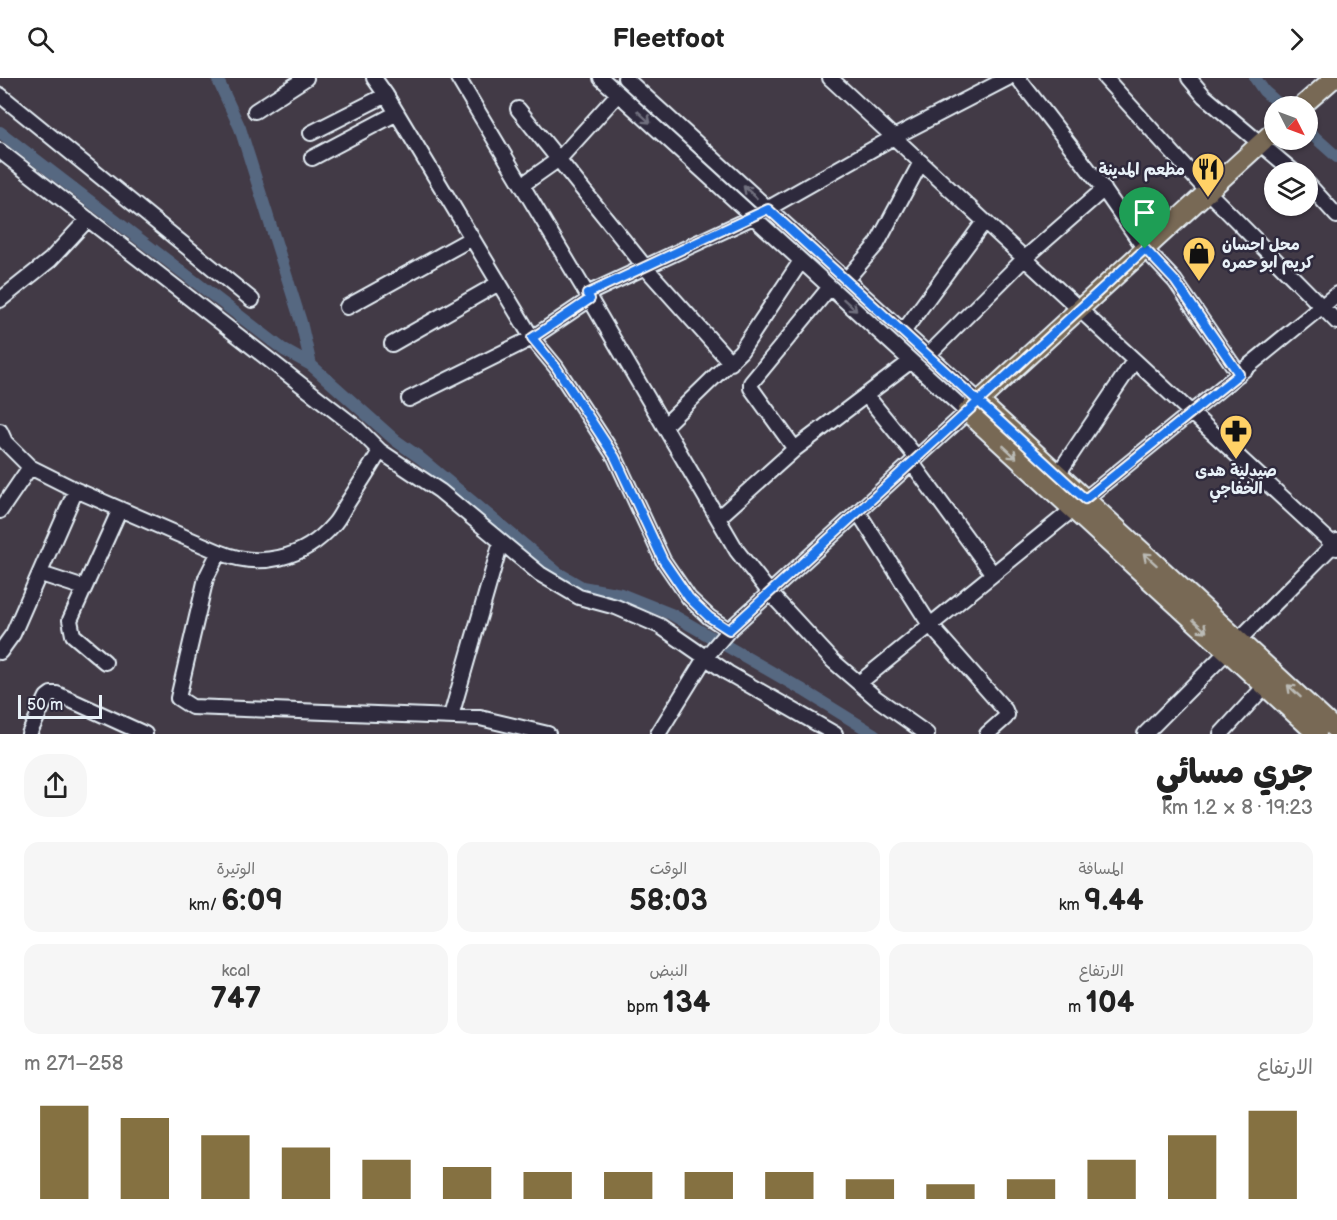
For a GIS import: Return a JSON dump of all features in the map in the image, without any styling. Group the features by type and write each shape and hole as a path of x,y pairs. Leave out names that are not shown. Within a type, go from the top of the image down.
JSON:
{"main road":[{"path":"1315,96 1331,83"},
{"path":"973,407 1264,141"},
{"path":"973,407 1058,474 1079,504"},
{"path":"973,407 1234,646 1337,731"},
{"path":"1234,646 1265,686 1317,734"}],"street":[{"path":"255,111 306,78"},
{"path":"374,78 387,95 532,338 556,367 615,457 663,560 689,598 709,617 729,630"},
{"path":"458,78 737,551 770,592 833,661 876,698 927,734"},
{"path":"601,78 911,361 973,407"},
{"path":"625,78 928,355 973,407"},
{"path":"830,78 1190,414 1336,545 1145,734"},
{"path":"1018,78 1104,189 1145,249 1175,281 1239,374"},
{"path":"1105,78 1208,192 1337,322"},
{"path":"1189,78 1204,96 1264,133"},
{"path":"409,399 532,338 588,296 753,217 894,137 1004,79"},
{"path":"522,185 559,159 618,94"},
{"path":"0,95 252,300"},
{"path":"311,133 387,95"},
{"path":"518,109 645,267 731,363"},
{"path":"312,158 397,113"},
{"path":"0,151 357,428 380,451 440,491 540,574 579,597 616,607 660,626 709,653 835,734"},
{"path":"846,280 877,244 921,162"},
{"path":"928,355 1024,259 1104,189"},
{"path":"1318,195 1337,216"},
{"path":"0,300 50,260 88,219"},
{"path":"903,332 984,222"},
{"path":"347,307 472,238"},
{"path":"664,426 741,351 801,261"},
{"path":"392,344 499,283"},
{"path":"795,449 752,388 751,383 830,286"},
{"path":"859,683 1337,294"},
{"path":"718,518 795,449 911,361"},
{"path":"1058,474 1134,361"},
{"path":"866,395 993,574"},
{"path":"658,734 709,653 729,630 973,407"},
{"path":"0,432 5,442 30,467 76,490 219,552 251,561 284,557 306,548 333,526 380,451"},
{"path":"0,511 30,467"},
{"path":"0,652 13,634 76,490"},
{"path":"105,662 73,634 70,620 120,509"},
{"path":"858,512 930,625 1005,710 1007,716 987,734"},
{"path":"451,717 501,542"},
{"path":"219,552 206,578 178,699 181,702 192,707 480,718 548,734"},
{"path":"41,574 84,588"},
{"path":"1221,734 1265,686"},
{"path":"29,734 47,697 51,694 57,694 145,734"},
{"path":"108,734 114,721"}],"waterway":[{"path":"217,78 240,128 301,322 311,365"},
{"path":"1255,78 1270,96"},
{"path":"0,132 284,350 311,365 395,440 419,457 558,573 582,587 621,594 671,614 874,734"},
{"path":"1318,140 1337,157"}],"place":[{"name":"مطعم المدينة","path":"1208,198"},
{"name":"محل احسان كريم ابو حمره","path":"1199,282"},
{"name":"صيدلية هدى الخفاجي","path":"1236,460"}],"route":[{"path":"1145,249 979,401 729,630 709,617 689,598 663,560 615,457 556,367 532,338 590,299 587,294 768,209 979,401 1085,499 1239,374 1175,281 1145,249"}]}
